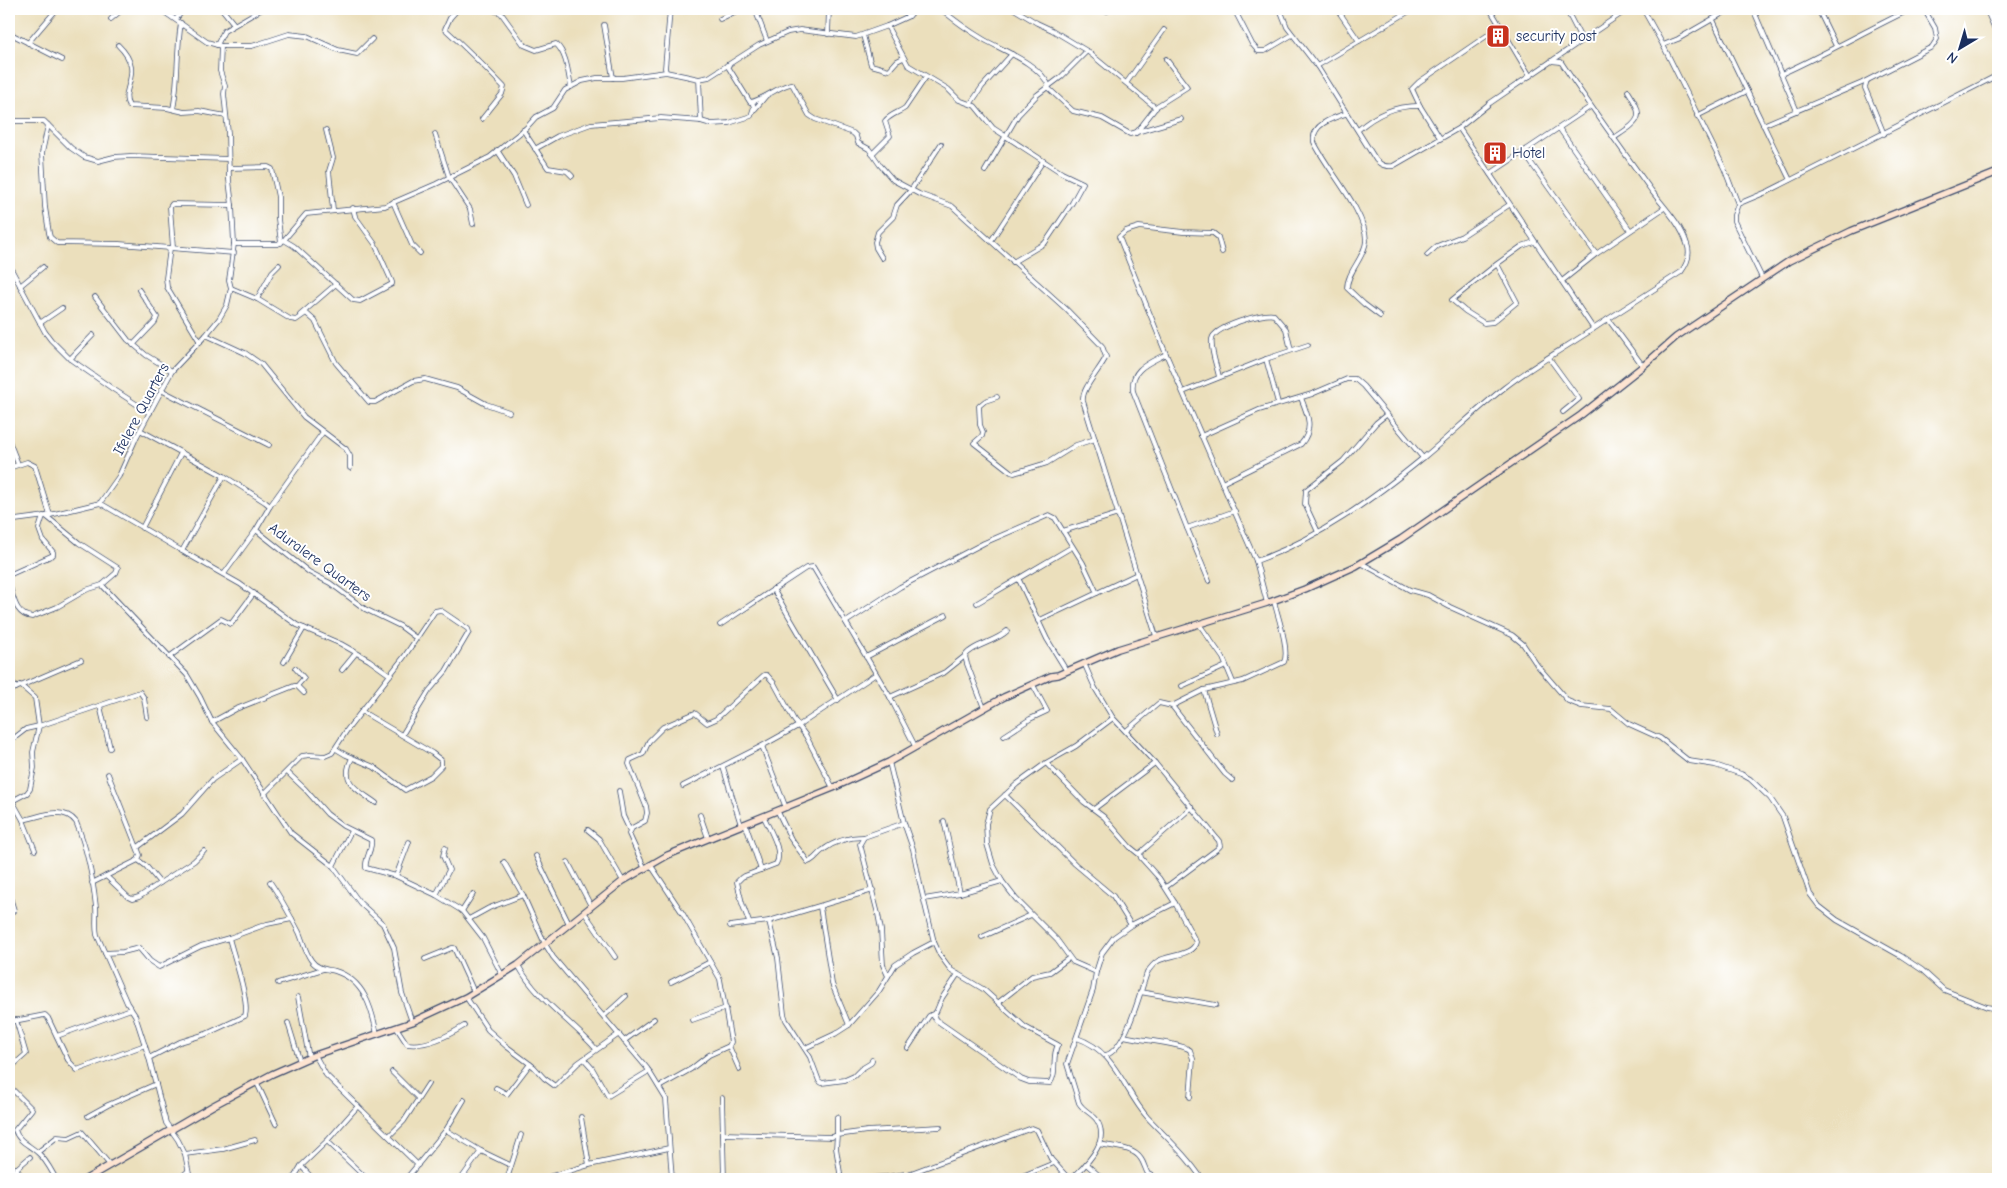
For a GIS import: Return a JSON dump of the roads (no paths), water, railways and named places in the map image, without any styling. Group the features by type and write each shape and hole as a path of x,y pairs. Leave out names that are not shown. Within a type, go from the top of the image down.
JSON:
{"main road":[{"path":"86,1179 257,1083 300,1062 412,1022 466,997 518,965 623,881 647,866 708,838 778,812 889,762 984,708 1084,662 1156,636 1274,601 1306,589 1361,563 1401,539 1581,415 1676,337 1789,261 1851,231 1998,172"}],"street":[{"path":"28,43 57,9"},
{"path":"112,19 122,9"},
{"path":"160,9 207,42 219,46 252,46 289,34 307,36 338,50 357,54 372,39"},
{"path":"176,19 184,9"},
{"path":"222,9 234,24"},
{"path":"219,46 224,31 262,9"},
{"path":"458,9 450,18 445,30 470,51 504,87 502,94 482,119"},
{"path":"490,9 501,13 524,45 536,50 556,44 566,61 571,87"},
{"path":"666,72 670,9"},
{"path":"720,19 741,9"},
{"path":"755,9 767,41"},
{"path":"828,34 829,9"},
{"path":"902,9 909,16"},
{"path":"234,244 273,246 283,242 306,214 385,206 436,184 487,158 523,130 536,117 553,108 562,93 582,81 666,72 699,79 709,77 767,41 796,30 849,37 863,35 909,16 916,9"},
{"path":"941,9 970,31 1012,54 1045,78 1048,86 1073,111 1102,118 1130,134 1181,119"},
{"path":"1014,9 1087,51 1120,79 1127,82 1156,108"},
{"path":"1234,9 1252,44 1258,50 1265,51 1292,36"},
{"path":"1280,9 1284,23 1292,36 1317,66 1345,114 1358,130 1376,160 1388,167 1401,162 1459,128 1490,103 1628,9"},
{"path":"1337,9 1359,41"},
{"path":"1317,66 1413,9"},
{"path":"1490,9 1530,76"},
{"path":"1566,9 1582,40"},
{"path":"1643,9 1724,168 1738,204 1734,221 1762,278"},
{"path":"1663,45 1678,39 1730,9"},
{"path":"1753,9 1797,110"},
{"path":"1818,9 1836,46"},
{"path":"1781,74 1911,9"},
{"path":"1763,125 1867,80 1934,45 1937,39 1935,28 1924,9"},
{"path":"1986,9 1998,36"},
{"path":"1712,20 1790,180"},
{"path":"173,109 178,88 177,63 181,24"},
{"path":"604,25 613,78"},
{"path":"887,26 908,65 948,88 964,102 971,104 993,128 1062,173 1081,180 1083,184 1072,203 1044,242 1013,262"},
{"path":"1440,138 1412,91 1413,87 1501,26"},
{"path":"1127,82 1164,30"},
{"path":"9,33 62,60"},
{"path":"863,35 871,65 890,70 897,61 903,58"},
{"path":"118,45 126,53 132,70 127,98 128,105 132,107 173,109 184,112 199,111 226,116"},
{"name":"Ifelere Quarters","path":"100,503 119,476 140,430 172,371 200,342 224,311 231,288 229,280 234,244 224,86 220,71 219,46"},
{"path":"985,171 1018,114 1087,51"},
{"path":"971,104 982,87 1012,54"},
{"path":"1256,561 1276,554 1318,532 1363,504 1423,458 1505,387 1668,281 1684,267 1689,253 1688,245 1679,228 1590,107 1561,62 1561,54"},
{"path":"1136,133 1156,108 1187,87 1166,58"},
{"path":"1552,61 1561,62"},
{"path":"727,65 748,100 752,102 754,110"},
{"path":"1738,204 1884,134 1998,75"},
{"path":"872,154 890,136 885,121 895,112 905,108 926,77"},
{"path":"699,79 701,121"},
{"path":"1867,80 1865,88 1884,134"},
{"path":"752,102 767,96 787,84 792,84 809,115 853,133 858,143 867,147 889,176 927,198 948,204 1066,310 1104,351 1106,357 1104,362 1082,396 1156,636"},
{"path":"1858,84 1865,88"},
{"path":"1614,138 1634,124 1638,118 1637,105 1628,91"},
{"path":"1697,116 1747,91"},
{"path":"535,149 572,130 590,124 661,118 701,121 709,124 729,123 748,118 767,96"},
{"path":"1358,130 1381,112 1420,106"},
{"path":"1490,174 1590,107"},
{"path":"1345,114 1321,125 1314,135 1314,142 1360,216 1365,231 1366,244 1347,288 1380,316"},
{"path":"9,121 44,121 71,148 84,157 98,161 130,156 228,159"},
{"path":"48,125 42,153 42,180 49,233 54,241 59,244 76,243 234,253"},
{"path":"1459,128 1593,328"},
{"path":"1559,128 1630,230"},
{"path":"326,130 333,158 329,171 333,210"},
{"path":"523,130 550,170 567,171 572,176"},
{"path":"1436,130 1446,134"},
{"path":"436,134 449,177 470,209 473,224"},
{"path":"882,258 875,242 878,232 893,217 897,205 911,190 941,144"},
{"path":"497,150 514,176 526,205"},
{"path":"1524,153 1596,254"},
{"path":"991,242 1043,161"},
{"path":"228,168 268,167 272,169 278,197 278,219 283,242"},
{"path":"393,202 412,245 420,253"},
{"path":"200,342 168,287 166,278 171,248 170,207 172,204 232,205"},
{"path":"1427,255 1438,246 1462,236 1509,204"},
{"path":"283,242 294,246 356,301 360,301 392,284 375,244 355,216 353,208"},
{"path":"1562,281 1596,254 1664,208"},
{"path":"1222,252 1218,237 1212,233 1138,227 1126,231 1119,237 1166,354 1256,561 1267,603"},
{"path":"1497,264 1517,302 1493,322 1484,324 1452,300 1497,264 1522,246 1534,242"},
{"path":"9,265 50,340 70,359 150,413"},
{"path":"257,299 272,272 279,265"},
{"path":"20,286 43,267"},
{"path":"299,317 311,304 336,284"},
{"path":"231,288 257,299 290,319 296,320 306,313 312,316 336,363 369,402 375,402 413,381 425,379 457,388 486,404 509,412"},
{"path":"133,344 155,322 157,317 140,290"},
{"path":"95,297 117,327 133,344 172,371"},
{"path":"40,323 62,308"},
{"path":"1219,377 1212,347 1212,337 1214,334 1231,326 1266,314 1274,315 1286,329 1291,350"},
{"path":"1608,319 1643,366"},
{"path":"70,359 93,335"},
{"path":"206,335 244,353 261,364 295,408 346,449 350,456 350,468"},
{"path":"1183,392 1266,359 1308,345"},
{"path":"1166,354 1136,373 1133,379 1132,392 1209,581"},
{"path":"1549,358 1579,398 1563,412"},
{"path":"1266,359 1278,403"},
{"path":"1201,436 1278,403 1301,398 1347,379 1355,379 1423,458"},
{"path":"161,390 269,445"},
{"path":"996,397 985,401 979,406 980,424 983,432 982,436 974,443 1011,472 1014,473 1047,463 1076,445 1095,439"},
{"path":"1222,483 1301,444 1306,438 1310,426 1301,398"},
{"path":"1318,532 1305,504 1306,490 1335,468 1376,423 1386,415"},
{"name":"Aduralere Quarters","path":"140,430 224,476 270,506 256,530 309,572 330,583 369,612 400,626 416,638"},
{"path":"270,506 323,432"},
{"path":"9,441 18,464"},
{"path":"142,528 181,453"},
{"path":"9,468 27,462 35,466 46,515 79,543 118,568 116,573 102,585 86,590 58,607 32,617 21,614 9,584"},
{"path":"182,551 224,476"},
{"path":"9,523 22,518 46,515 100,503 224,574 304,628 356,653 390,675"},
{"path":"1187,528 1235,511"},
{"path":"1063,531 1118,514"},
{"path":"9,575 52,555 53,552 43,540 39,529 46,515"},
{"path":"846,622 900,587 984,542 1051,515 1087,570 1097,593"},
{"path":"224,574 256,530"},
{"path":"977,603 1019,580 1072,547"},
{"path":"1361,563 1410,590 1428,595 1512,635 1523,644 1537,665 1568,701 1581,706 1611,709 1629,724 1660,738 1689,761 1715,765 1750,779 1770,798 1783,817 1810,894 1819,906 1837,920 1922,970 1944,990 1987,1007 1998,1009"},
{"path":"720,625 806,568 814,567 890,697 916,746"},
{"path":"1038,621 1137,574"},
{"path":"1019,580 1038,621 1066,670"},
{"path":"102,585 193,683 212,722 242,759 290,833 333,866 360,903 377,917 386,930 398,964 402,993 412,1022"},
{"path":"773,589 838,700"},
{"path":"170,657 221,620 231,624 254,594"},
{"path":"1172,706 1204,690 1243,680 1284,662 1286,648 1274,601"},
{"path":"264,794 302,756 325,756 336,749 361,711 390,675 437,610 469,630 447,669 429,691 402,735"},
{"path":"866,657 946,615"},
{"path":"1198,624 1212,641 1233,682"},
{"path":"284,662 304,628"},
{"path":"890,697 946,672 966,656 968,652 998,638 1007,631"},
{"path":"342,670 356,653"},
{"path":"966,656 967,664 984,708"},
{"path":"9,691 81,660"},
{"path":"1084,662 1095,688 1114,718 1155,763 1219,841 1220,846 1166,887"},
{"path":"1182,686 1226,666"},
{"path":"212,722 236,709 297,686 304,678 295,668"},
{"path":"683,786 723,767 798,726 876,674"},
{"path":"630,831 645,820 647,813 630,761 643,754 649,741 663,727 695,713 710,723 764,675 767,675 774,683 798,726 806,736 833,788"},
{"path":"9,679 16,688"},
{"path":"12,801 27,793 30,789 34,768 33,752 40,726 35,698 20,685"},
{"path":"1004,736 1030,719 1047,711 1033,685"},
{"path":"297,686 304,693"},
{"path":"1204,690 1217,734"},
{"path":"9,742 26,730 140,692 144,698 148,717"},
{"path":"1126,731 1159,703 1172,706 1225,774 1232,780"},
{"path":"100,706 110,748"},
{"path":"336,749 374,767 403,789 408,790 431,776 442,763 432,753 361,711"},
{"path":"1096,972 1073,962 1057,940 1002,881 988,849 986,824 990,810 1005,794 1114,718"},
{"path":"762,746 786,808"},
{"path":"352,758 347,766 346,774 349,781 376,803"},
{"path":"138,847 182,814 213,778 242,759"},
{"path":"889,762 904,823 913,849 934,942 944,962 951,970 983,989 1025,1027 1058,1046 1053,1065 1053,1078 1050,1083 1029,1082 1021,1079 936,1020 934,1013"},
{"path":"1094,809 1155,763"},
{"path":"1046,764 1140,856 1166,887 1196,942 1192,950 1157,962 1147,972 1124,1036 1108,1056"},
{"path":"723,767 761,870"},
{"path":"287,772 305,789 321,809 351,831 372,842 365,865 366,868 396,876 462,910 483,938 502,975"},
{"path":"92,883 138,860 140,855 121,805 110,784 108,774"},
{"path":"619,791 623,816 630,831 629,834 647,866 683,914 723,986 731,1042 729,1046 738,1069"},
{"path":"1005,794 1075,864 1113,896 1131,925"},
{"path":"9,795 23,820 35,850"},
{"path":"1140,856 1141,850 1192,807"},
{"path":"778,812 789,836 808,862 814,859 824,848 837,841 850,837 864,837 904,823"},
{"path":"23,820 53,813 70,816 78,828 92,883 96,909 95,924 105,953 135,1015 149,1058 166,1123 185,1154 190,1179"},
{"path":"700,815 708,838"},
{"path":"749,922 736,884 742,878 776,864 778,860 777,850 764,817"},
{"path":"944,821 960,893"},
{"path":"588,830 599,839 623,881"},
{"path":"333,866 351,831"},
{"path":"864,837 860,848 881,930 883,965 888,976"},
{"path":"396,876 409,842"},
{"path":"436,895 450,870 443,856 445,848"},
{"path":"106,876 132,899 139,897 194,861 204,851"},
{"path":"536,856 569,924"},
{"path":"138,860 146,866 160,883"},
{"path":"504,862 523,896 545,944 560,966 649,1071 666,1099 672,1179"},
{"path":"568,862 591,906"},
{"path":"924,899 960,893 1002,881"},
{"path":"270,882 292,919 310,959 323,969 336,972 356,983 371,1007 377,1035"},
{"path":"730,926 749,922 758,924 769,922 872,890"},
{"path":"9,894 14,910 9,915"},
{"path":"462,910 473,894"},
{"path":"469,918 489,908 523,896"},
{"path":"850,1179 887,1177 911,1173 1032,1128 1037,1130 1054,1163 1070,1179 1086,1164 1099,1144 1101,1136 1097,1121 1082,1107 1068,1071 1069,1056 1093,990 1096,972 1107,944 1131,925 1175,903"},
{"path":"820,907 831,979 835,994 850,1025"},
{"path":"584,912 615,956"},
{"path":"982,937 1031,914"},
{"path":"105,953 123,952 140,948 150,960 160,967 201,946 267,924 292,919"},
{"path":"769,922 778,958 784,1014 797,1038 805,1048 819,1081 852,1077 871,1063 872,1060"},
{"path":"149,1058 180,1042 206,1034 245,1016 244,993 229,938"},
{"path":"805,1048 850,1025 873,999 891,970 902,960 934,942"},
{"path":"425,959 454,948 474,992"},
{"path":"999,1002 1032,976 1050,972 1069,958"},
{"path":"671,982 710,962"},
{"path":"518,965 538,994 583,1034 596,1049"},
{"path":"278,983 323,969"},
{"path":"908,1048 929,1016 934,1013 958,974"},
{"path":"1140,992 1216,1006"},
{"path":"604,1016 626,996"},
{"path":"298,997 312,1057 322,1070 418,1165"},
{"path":"466,997 488,1030 554,1086 571,1069 596,1049 619,1034"},
{"path":"692,1020 726,1008"},
{"path":"57,1036 131,1009"},
{"path":"9,1022 45,1015 68,1060 77,1070 145,1045"},
{"path":"624,1040 654,1019"},
{"path":"9,1069 26,1054 16,1020"},
{"path":"288,1023 300,1062"},
{"path":"396,1028 408,1044 416,1044 448,1036 464,1026"},
{"path":"1124,1036 1183,1046 1190,1050 1193,1058 1190,1097"},
{"path":"1077,1038 1093,1044 1108,1056 1148,1117 1176,1146 1202,1179"},
{"path":"659,1088 691,1069 709,1055 729,1046"},
{"path":"584,1059 608,1096 649,1071"},
{"path":"496,1088 507,1094 530,1064"},
{"path":"392,1072 418,1098"},
{"path":"257,1083 276,1124"},
{"path":"88,1116 156,1084"},
{"path":"390,1136 404,1121 428,1084"},
{"path":"9,1086 32,1109 15,1132 25,1144 38,1152 56,1179"},
{"path":"722,1098 724,1179"},
{"path":"406,1179 446,1130 464,1100"},
{"path":"294,1179 301,1166 327,1141 358,1106"},
{"path":"581,1117 589,1165"},
{"path":"837,1117 836,1148 841,1179"},
{"path":"723,1134 818,1137 867,1131 940,1126"},
{"path":"446,1130 481,1151 510,1165"},
{"path":"38,1152 56,1137 69,1138 82,1132 110,1165"},
{"path":"507,1179 520,1135"},
{"path":"185,1154 222,1149 255,1140"},
{"path":"327,1141 367,1179"},
{"path":"1099,1144 1124,1149 1137,1154 1141,1157 1148,1174 1160,1179"},
{"path":"544,1179 589,1165 669,1148"},
{"path":"461,1179 481,1151"},
{"path":"9,1175 30,1157"},
{"path":"1015,1179 1054,1163"},
{"path":"1086,1164 1103,1179"},
{"path":"301,1166 313,1179"},
{"path":"16,1168 23,1179"},
{"path":"180,1179 188,1171"}],"place":[{"name":"security post","path":"1498,36"},
{"name":"Hotel","path":"1495,153"}]}
